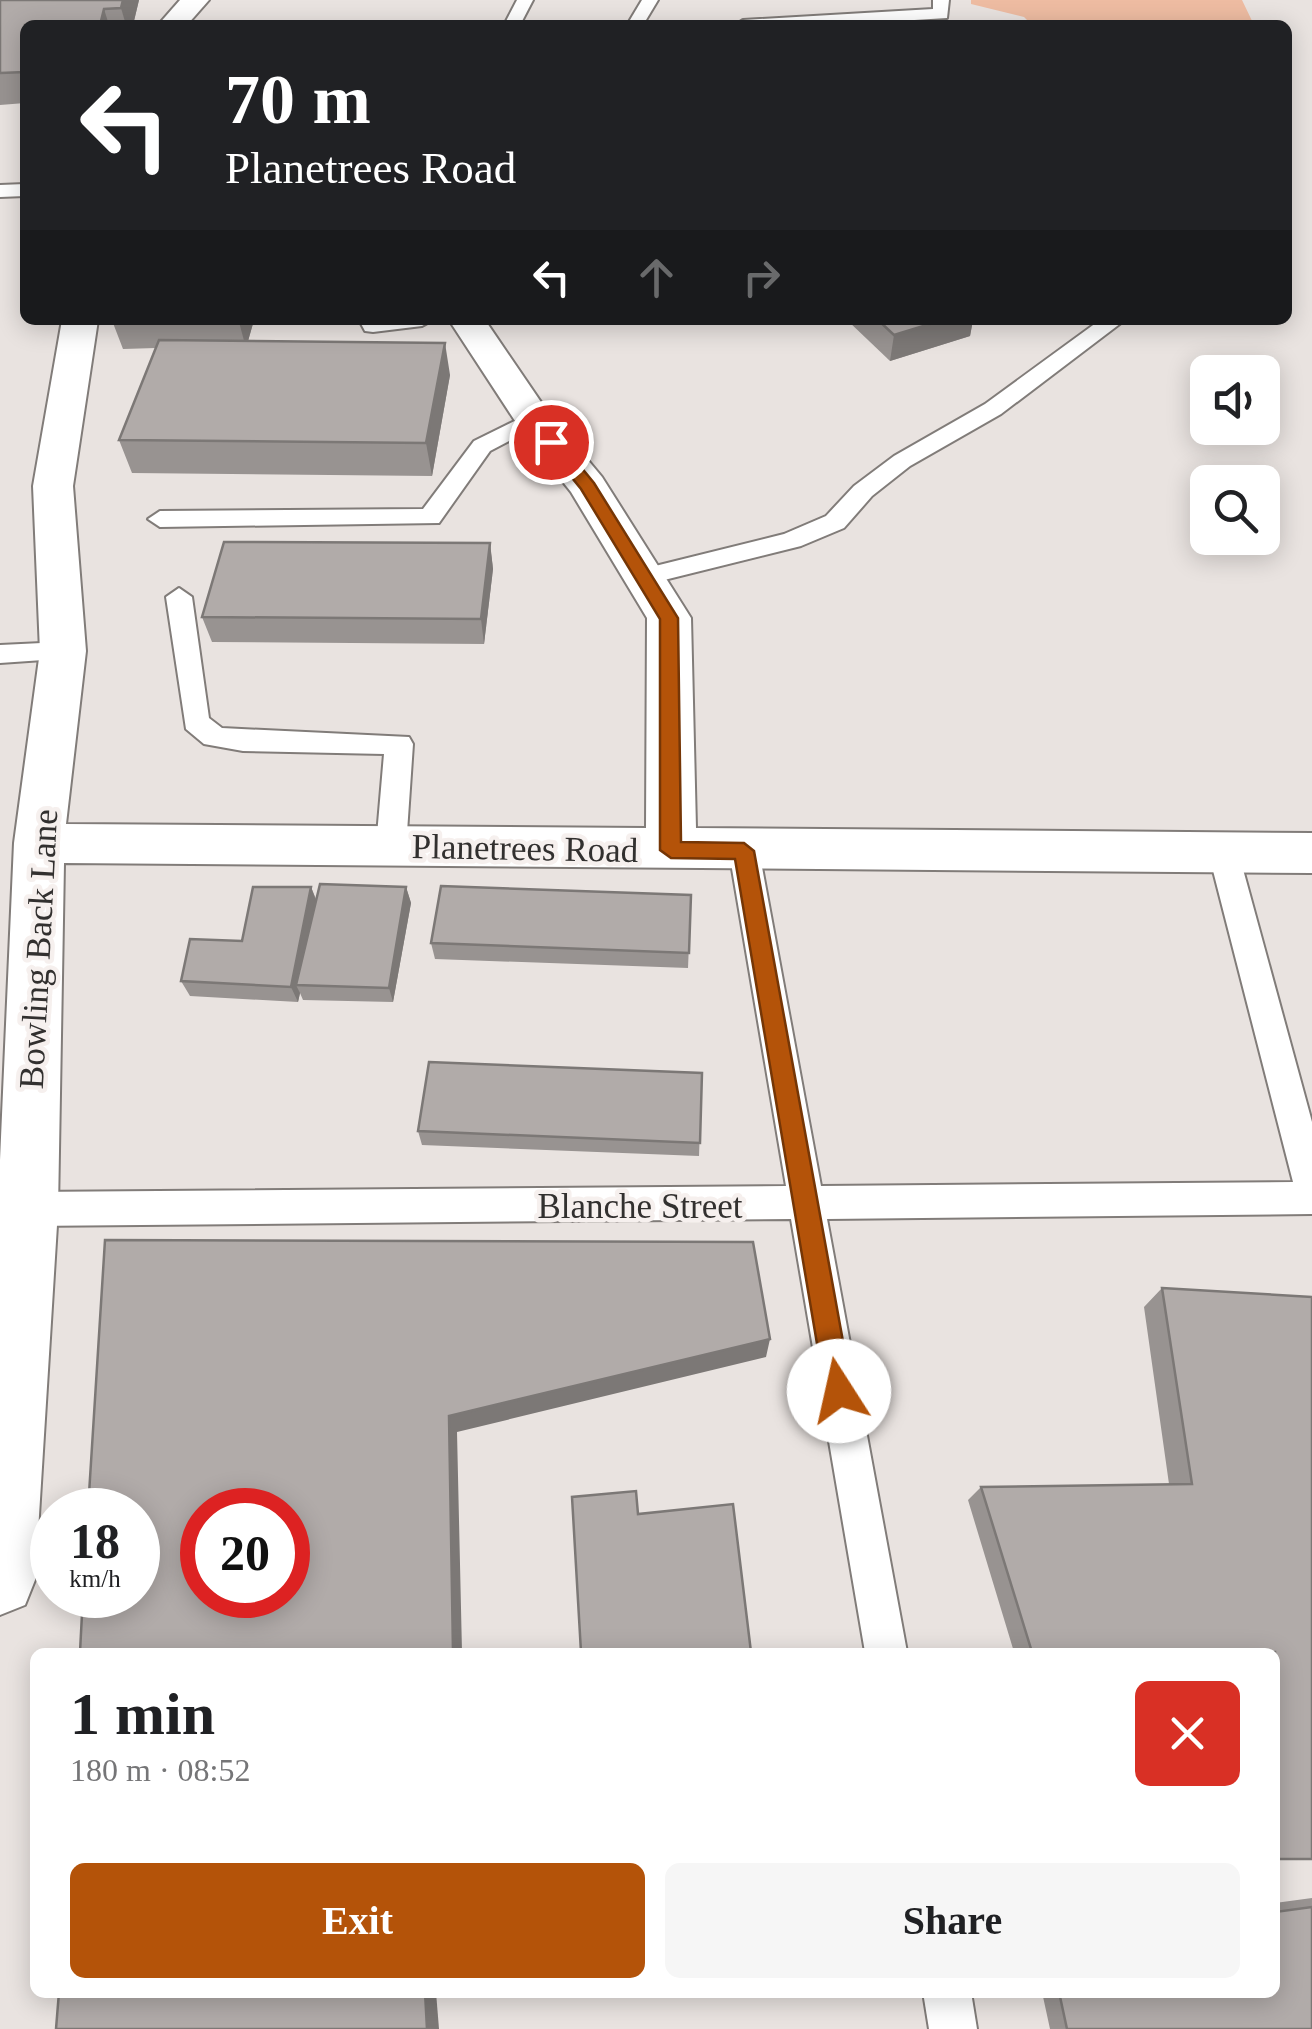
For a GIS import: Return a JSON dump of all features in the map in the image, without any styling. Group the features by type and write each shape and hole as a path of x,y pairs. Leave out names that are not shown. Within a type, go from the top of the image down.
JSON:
{"street":[{"path":"177,20 195,0"},
{"name":"Bowling Back Lane","path":"0,1580 14,1215 39,843 63,651 54,486 79,325"},
{"path":"471,325 533,420 588,486 669,618 671,850"},
{"name":"Planetrees Road","path":"39,843 744,851 1312,852"}],"lane":[{"path":"833,20 941,14 941,0"},
{"path":"644,577 792,540 835,522 864,491 902,461 993,409 1107,325"},
{"path":"160,519 430,517 482,446 533,420"},
{"path":"179,597 196,722 214,737 399,744 392,847"},
{"path":"0,654 63,651"},
{"path":"744,851 885,1648"},
{"path":"1222,851 1312,1187"},
{"name":"Blanche Street","path":"14,1215 1312,1198"},
{"path":"948,1998 953,2029"}],"shaded area":[{"path":"971,0 1242,0 1252,20 1027,20 971,4"}],"building":[{"path":"0,0 123,0 121,8 104,9 101,20 20,20 20,72 0,73"},
{"path":"883,325 927,325 894,335"},
{"path":"159,340 445,343 426,443 119,440"},
{"path":"224,542 490,543 481,619 202,617"},
{"path":"320,884 406,887 389,988 296,985"},
{"path":"441,886 691,895 689,953 431,943"},
{"path":"253,887 311,887 291,987 181,981 190,939 242,941"},
{"path":"429,1062 702,1073 700,1143 418,1131"},
{"path":"105,1240 753,1242 770,1339 449,1416 453,1648 80,1648 82,1618 160,1618 160,1488 89,1488"},
{"path":"1162,1288 1312,1297 1312,1859 1280,1859 1280,1648 1031,1648 981,1487 1192,1484"},
{"path":"636,1491 638,1514 733,1504 751,1648 581,1648 572,1497"},
{"path":"1312,1907 1312,2029 1067,2029 1060,1998 1280,1998 1280,1911"},
{"path":"59,1998 425,1998 427,2029 56,2029"}],"route":[{"path":"551,442 588,486 669,618 671,850 744,851 839,1391"}]}
